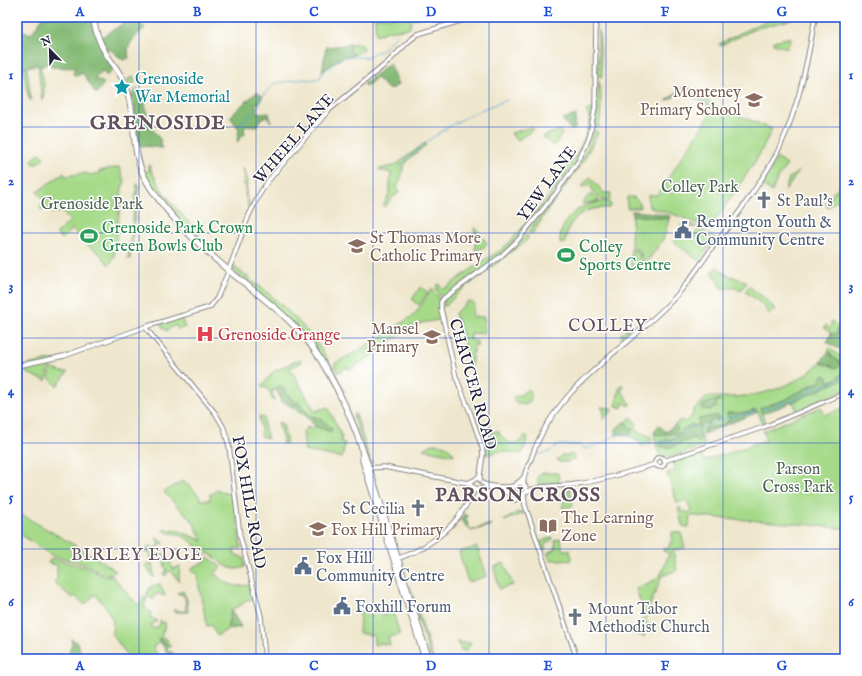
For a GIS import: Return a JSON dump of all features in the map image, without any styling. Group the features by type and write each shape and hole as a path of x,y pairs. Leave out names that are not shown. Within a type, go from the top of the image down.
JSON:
{"highway":[{"path":"93,17 104,51 124,80 131,104 136,151 141,170 155,194 208,252 275,307 309,342 328,371 341,396 362,446 425,659"},
{"path":"396,559 429,659"}],"street":[{"name":"WHEEL LANE","path":"17,366 64,356 145,327 210,307 217,298 229,270 251,209 268,181 328,111 390,60 418,34 473,17"},
{"name":"YEW LANE","path":"442,300 500,256 518,240 556,193 579,160 590,135 596,108 596,17"},
{"path":"510,495 510,491 524,476 542,433 559,405 576,386 656,316 678,294 766,172 782,140 794,110 803,77 815,17"},
{"name":"CHAUCER ROAD","path":"442,300 441,306 455,373 482,447 483,457 480,475 480,489"},
{"name":"FOX HILL ROAD","path":"145,327 216,414 224,428 230,451 240,536 262,623 265,659"},
{"path":"655,464 658,457 664,460 764,427 845,394"},
{"path":"468,483 475,480 485,484 503,487 521,483 533,488 575,484 600,480 655,464 661,467 664,465 664,460"},
{"path":"369,470 378,467 390,468 468,483 473,487 480,489 489,488 502,490 513,499 518,500 524,505"},
{"name":"CHAUCER ROAD","path":"475,480 480,475"},
{"path":"524,476 524,505 577,659"},
{"path":"473,494 475,480"},
{"path":"518,500 533,488"},
{"path":"396,559 425,547 442,534 460,515 473,494 480,489"}],"green space":[{"path":"43,17 91,17 113,69 107,76 102,71 95,79 104,83 96,94 83,73 76,76 73,74 75,68 51,67 49,63 42,66 17,67 17,28 31,34"},
{"path":"134,17 145,28 132,41 128,49 129,58 123,60 111,50 105,49 100,38"},
{"path":"375,17 420,17 411,20 410,28 388,31 376,35"},
{"path":"778,17 793,17 794,19 755,29 720,46 719,44 754,26"},
{"path":"599,30 602,76 600,78 598,76"},
{"path":"791,37 787,48 773,44 774,41"},
{"path":"361,43 364,50 354,55 349,48 352,44"},
{"path":"352,44 349,48 354,55 339,59 322,72 326,47"},
{"path":"390,63 398,85 390,90 376,78 366,87 364,84"},
{"path":"38,65 42,66 40,70 44,80 42,100"},
{"path":"27,67 31,101 24,75 26,72 22,68"},
{"path":"134,77 134,86 132,89 130,88 127,80"},
{"path":"599,81 601,92 601,110 599,127 596,128 594,125"},
{"path":"685,85 716,106 714,110 683,90 666,101"},
{"path":"137,89 143,97 151,128 160,139 162,148 137,144 134,104 131,95"},
{"path":"257,92 262,96 260,102 255,104 259,114 269,113 271,122 267,116 260,120 256,127 248,125 244,129 245,134 237,142 239,129 230,117"},
{"name":"Colley Park","path":"716,106 772,129 758,157 709,230 681,217 650,208 648,195 657,195"},
{"path":"594,108 588,137 582,152 565,178 562,178 561,175 578,152 585,137 590,120 586,111"},
{"path":"576,115 575,129 571,130 562,119"},
{"path":"532,127 534,129 517,141 511,133"},
{"path":"596,130 598,133 583,162 533,233 529,233 529,230 566,184 582,159 593,132"},
{"path":"557,131 562,133 555,145 552,145 544,138 544,136"},
{"path":"425,143 426,145 409,159 404,166 397,187 399,193 392,198 385,207 383,206 389,195 391,173 379,169 394,166"},
{"path":"40,153 44,158 35,165 31,161"},
{"path":"777,158 787,165 777,179 772,192 761,184"},
{"path":"149,165 159,185 200,235 196,238 167,207 148,181 144,173 150,170"},
{"name":"Grenoside Park","path":"119,167 125,182 122,188 114,257 109,265 99,253 88,246 72,229 62,239 56,234 70,221 62,212 53,213 46,207 42,210 39,207 46,202 37,192 64,173 65,176 87,173 90,175 99,173 99,171"},
{"path":"243,168 247,180 246,197 246,185 243,184 245,177"},
{"path":"799,171 786,190 785,190 789,178"},
{"path":"590,177 604,193 611,193 610,200 602,200 593,192 591,185 581,187"},
{"path":"845,178 845,195 828,207 825,204"},
{"path":"558,181 560,184 531,223 512,244 487,265 443,297 439,295 436,288 438,284 444,289 501,250 512,240 547,198"},
{"path":"137,184 139,184 130,259 128,259 129,252"},
{"path":"594,195 599,201 582,204 588,196"},
{"path":"627,197 634,197 640,203 640,208 627,208"},
{"path":"246,198 251,205 249,210"},
{"path":"600,202 609,202 611,205 609,208 592,209 579,215 570,226 565,243 560,244 562,228 571,216 584,206"},
{"path":"632,211 670,216 669,219 632,215"},
{"path":"632,215 669,219 664,238 646,263 643,260 639,250 631,248"},
{"path":"684,221 697,227 683,226 679,233 681,235 683,233 693,239 699,228 715,238 699,261 673,241"},
{"path":"475,227 487,243 484,247 475,251 476,242 474,228"},
{"path":"526,235 528,236 528,239 458,293 446,306 443,306 446,298 505,255"},
{"path":"631,250 639,253 641,261 645,264 642,267 635,268 631,266"},
{"path":"234,262 235,268 251,279 249,283 231,270"},
{"path":"717,267 725,274 747,282 741,291 735,288 721,288 712,271"},
{"path":"253,281 282,305 308,332 326,357 344,392 341,393 315,349 250,285"},
{"path":"749,286 766,299 775,310 769,314 752,296 745,292"},
{"path":"420,287 428,292 419,305 413,301 413,298"},
{"path":"432,289 439,298 443,322 438,320 407,328 387,346 350,370 348,367 338,373 334,364 378,339 415,314"},
{"path":"468,301 474,303 472,317 484,317 485,334 471,333 471,341 477,341 477,346 474,345 470,367 455,313"},
{"path":"181,318 185,327 178,330 175,325 166,331 160,324"},
{"path":"832,321 838,327 838,333 831,334 829,332 830,331 824,328 826,325 829,328 832,325 830,323"},
{"path":"845,321 845,343 839,349 827,342 831,334 838,333 837,328"},
{"path":"627,329 632,333 624,340 620,335"},
{"path":"830,348 845,360 845,371 836,379 813,384 787,399 760,409 766,424 763,425 758,412 755,410 730,419 719,427 710,427 703,431 703,434 698,436 701,424 709,424 711,421 719,419 699,419 699,426 687,427 672,439 666,439 667,448 695,437 697,442 703,440 705,446 668,458 659,455 654,433 663,435 678,428 675,425 680,420 685,422 693,414 693,410 708,397 739,397 754,395 782,387 809,372 821,362 826,365 839,362 831,356 831,353 828,352"},
{"path":"828,352 840,362 840,366 835,368 821,362"},
{"path":"300,359 301,363 290,368 315,411 328,407 342,437 341,442 345,443 342,458 305,451 303,432 307,427 312,429 315,426 331,432 321,419 309,415 298,402 296,404 280,385 272,391 275,401 272,400 268,389 261,387 274,371"},
{"path":"50,360 46,381 27,373 25,369 27,365"},
{"path":"51,368 62,372 68,372 57,386 49,378"},
{"path":"845,371 845,378 793,402 762,414 760,408 787,399 819,382 823,375 828,377 828,382 836,379"},
{"path":"845,378 845,390 798,413 793,402"},
{"path":"622,384 625,387 621,390 631,404 628,406 623,403 622,408 616,406 619,389"},
{"path":"280,385 296,404 298,402 309,415 321,419 332,429 331,432 315,426 307,417 286,403 281,402 277,390 272,391"},
{"path":"528,389 530,390 531,397 526,405 518,404 513,399 513,397 520,395"},
{"path":"720,400 716,402 716,408 713,408 712,410 702,409 702,406 712,401"},
{"path":"601,407 611,408 612,411 603,420 604,412"},
{"name":"Parson Cross Park","path":"821,407 825,415 845,407 845,529 695,516 690,516 689,527 682,525 678,508 681,507 682,512 686,511 687,513 691,511 687,500 677,503 667,473 676,470 673,461 700,452 704,461 766,440 763,431"},
{"path":"755,410 758,412 703,434 704,429 723,425 730,419 727,413 745,413"},
{"path":"354,414 356,415 370,460 373,463 370,463 353,417"},
{"path":"259,416 264,418 268,439 261,436"},
{"path":"718,416 719,419 711,421 709,424 701,424 698,436 701,435 703,440 697,442 694,437 672,447 663,447 659,445 659,441 672,439 683,429 693,424 694,426 698,426 699,419"},
{"path":"631,417 637,424 633,429 651,437 651,443 641,446 639,441 630,436 632,429 626,422"},
{"path":"278,422 283,424 287,444 282,443 283,440"},
{"path":"626,422 632,429 630,436 620,434 617,436 615,434 617,432 615,430 622,423"},
{"path":"659,425 666,432 675,425 678,428 676,432 670,435 659,436 654,433"},
{"path":"498,431 504,439 511,443 518,442 525,435 528,437 522,454 501,451 485,455 485,449 492,443 492,432"},
{"path":"433,444 445,446 450,449 454,455 423,449"},
{"path":"573,455 576,458 567,462 559,462 557,460 561,456"},
{"path":"541,473 558,473 559,483 538,485 538,476"},
{"path":"183,481 196,492 201,500 210,500 210,494 213,494 217,489 234,495 241,548 234,549 234,554 244,558 245,567 237,569 226,566 211,555 198,552 194,544 186,538 177,534 168,533 166,530 162,532 166,529 180,531 203,541 193,522 164,492"},
{"path":"519,485 523,487 524,490 519,497 514,498 512,491"},
{"path":"570,487 573,506 562,508 563,501 567,495 566,488"},
{"path":"517,512 525,513 504,521"},
{"name":"BIRLEY EDGE","path":"17,513 95,557 116,571 109,575 81,563 53,556 17,532"},
{"path":"464,514 468,517 465,519 467,520 468,526 472,530 491,524 492,525 471,531 460,520"},
{"path":"672,532 681,533 685,548 673,550 677,570 662,576 647,612 646,620 650,628 645,627 644,637 631,632 641,629 644,614 636,588 651,582 661,573 669,553 663,551 663,549 669,548 670,542 672,541"},
{"path":"552,537 553,539 549,542 548,541 544,547 546,548 545,550 542,551 540,542"},
{"path":"157,538 164,543 155,549 159,555 163,553 166,561 169,560 173,569 180,566 179,581 171,571 165,576 164,573 167,570 164,566 165,563 159,556 151,558 148,551 143,553 150,545 155,548 160,543 156,539"},
{"path":"561,538 562,548 564,550 569,550 572,557 571,561 550,560 547,553 556,549 555,540"},
{"path":"477,547 487,576 468,582 459,552"},
{"path":"204,556 211,559 221,567 215,574 224,582 225,581 235,586 251,585 254,596 252,599 243,602 243,604 231,610 227,630 217,636 211,625 207,626 196,572 192,572 191,570 193,567 205,562"},
{"path":"51,558 85,567 105,576 112,576 138,605 143,601 143,598 147,598 144,608 151,612 150,617 157,621 151,625 153,629 160,625 160,621 166,623 161,636 168,640 167,643 171,645 167,647 165,642 158,639 160,642 153,647 160,659 130,659 112,634 113,621 107,609 95,594 85,605 75,596 72,598 54,582 57,579 57,565 48,563"},
{"path":"152,563 154,578 145,565"},
{"path":"504,563 513,585 499,589 494,567"},
{"path":"160,584 165,596 157,593 153,600 146,595 151,586"},
{"path":"410,586 433,659 431,659 408,587"},
{"path":"183,591 187,600 188,612 184,612 186,608 185,596 177,593"},
{"path":"391,606 400,635 388,637 390,645 381,643 374,645 374,636 359,633 360,612 364,612 367,616 373,616 378,611 382,616 386,615"},
{"path":"174,609 184,612 174,612"},
{"path":"231,610 241,627 227,630"},
{"path":"158,638 165,643 168,652 172,652 179,659 171,659"},
{"path":"71,639 78,643 80,652 78,655 69,657 72,644"},
{"path":"457,642 471,643 466,651 461,650"}],"waterway":[{"path":"238,125 255,112 264,94 275,83 320,78 322,73 344,57 367,57 381,51 398,33"},
{"path":"398,169 421,147 448,127 478,111 507,100"},
{"path":"763,409 776,407 776,404 780,404 810,392 812,387 821,387 830,383 845,372"},
{"path":"700,428 726,418 755,412"},
{"path":"658,442 673,440 691,427 695,428"},
{"path":"535,455 549,452 558,445 579,445 584,448 589,448 594,445 601,444 620,433 630,435 643,442 648,440"}],"place":[{"name":"Grenoside War Memorial","path":"122,87"},
{"name":"Monteney Primary School","path":"754,100"},
{"name":"St Paul's","path":"764,200"},
{"name":"Remington Youth & Community Centre","path":"683,230"},
{"name":"Grenoside Park Crown Green Bowls Club","path":"89,236"},
{"name":"St Thomas More Catholic Primary","path":"357,246"},
{"name":"Colley Sports Centre","path":"566,255"},
{"name":"Grenoside Grange","path":"205,334"},
{"name":"Mansel Primary","path":"432,337"},
{"name":"St Cecilia","path":"418,508"},
{"name":"The Learning Zone","path":"548,526"},
{"name":"Fox Hill Primary","path":"318,529"},
{"name":"Fox Hill Community Centre","path":"303,566"},
{"name":"Foxhill Forum","path":"342,606"},
{"name":"Mount Tabor Methodist Church","path":"575,617"}],"district":[{"name":"GRENOSIDE","path":"158,122"},
{"name":"COLLEY","path":"608,325"},
{"name":"PARSON CROSS","path":"518,494"},
{"name":"BIRLEY EDGE","path":"137,554"}]}
